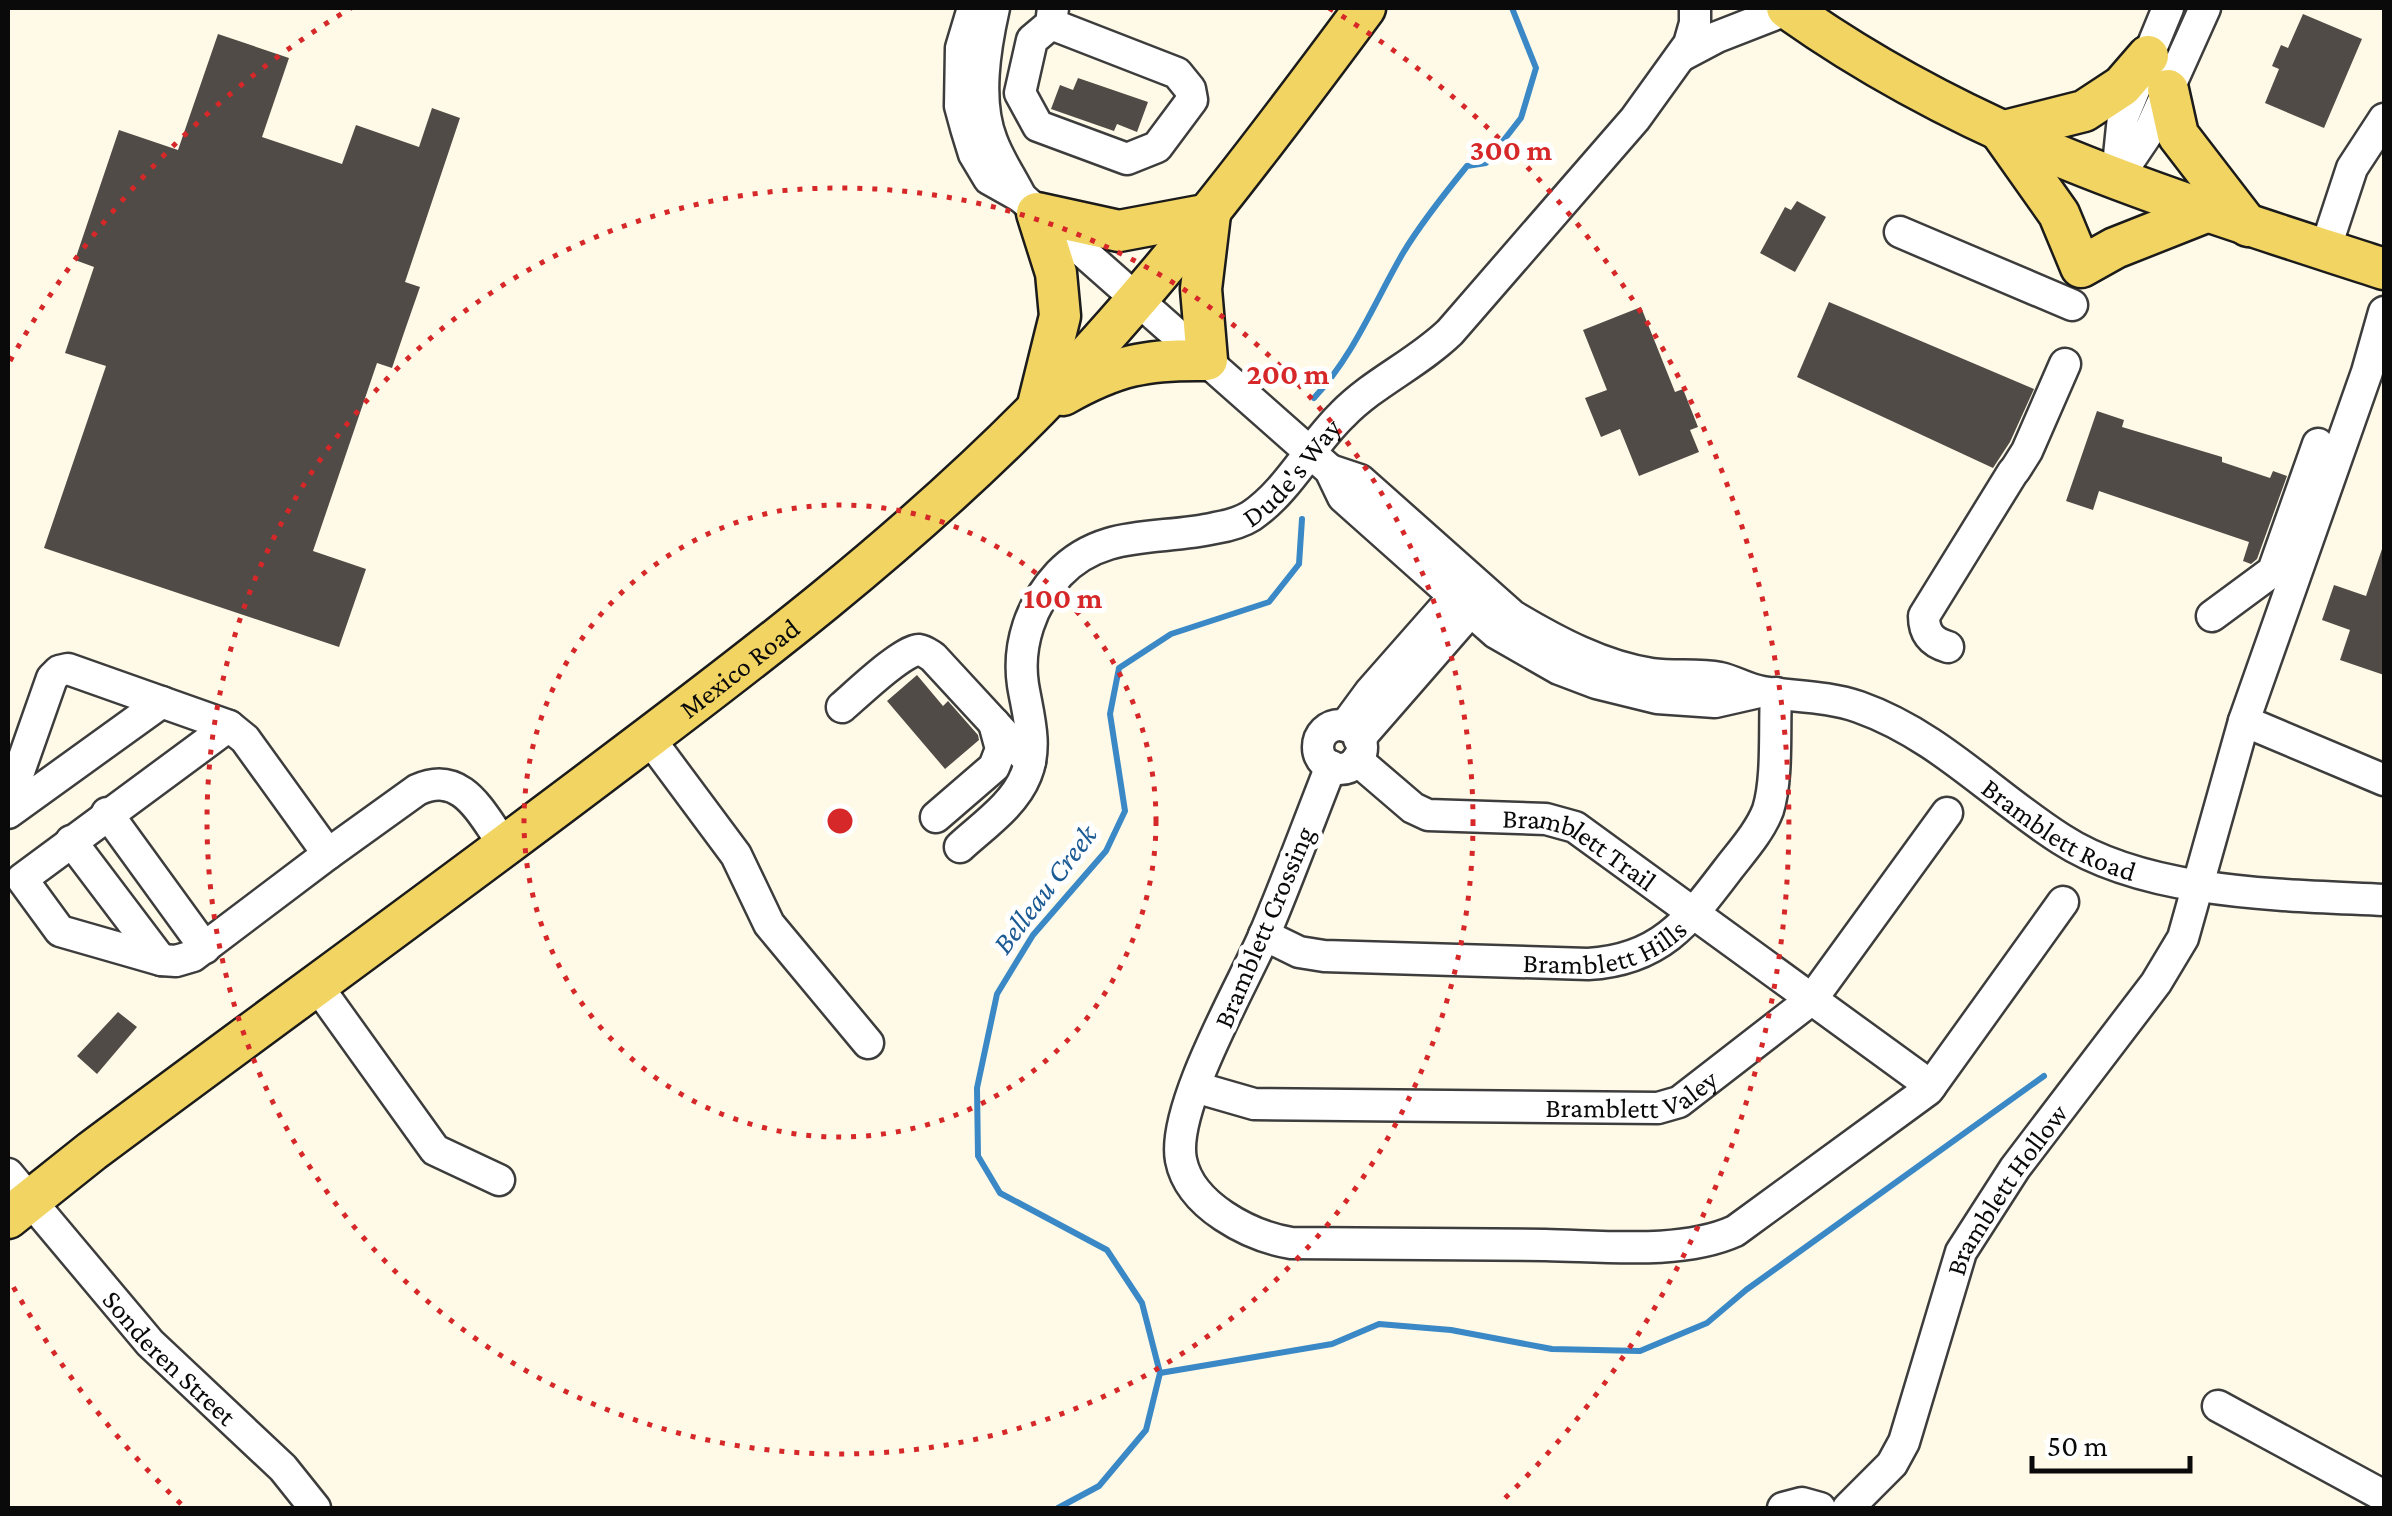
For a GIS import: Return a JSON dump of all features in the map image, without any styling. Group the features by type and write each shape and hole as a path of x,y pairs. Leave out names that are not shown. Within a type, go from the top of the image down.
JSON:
{"main road":[{"name":"Mexico Road","path":"16,1197 318,987 844,587 1037,409 1137,301 1210,214 1365,8"},
{"path":"1788,8 1920,92 2001,132 2116,180 2384,269"},
{"path":"2001,132 2084,111 2122,86 2148,56"},
{"path":"2168,90 2178,135 2248,226"},
{"path":"2001,132 2059,214 2081,267 2115,248 2206,212"},
{"path":"1029,205 1119,230 1210,214 1201,289 1207,360 1143,362 1102,372 1037,409"},
{"path":"1029,205 1056,274 1060,316 1037,409"}],"street":[{"name":"Bramblett Road","path":"972,8 961,48 960,106 974,154 989,179 1029,205 1319,461 1360,480 1470,595 1599,659 1651,674 1720,678 1767,693 1819,696 1890,718 1956,759 2063,841 2122,867 2200,886 2258,894 2384,900"},
{"path":"994,8 986,56 987,122 992,142 1029,205"},
{"name":"Dude's Way","path":"1030,762 1022,654 1028,623 1060,572 1100,545 1118,539 1171,536 1236,524 1319,461 1342,415 1424,356 1450,332 1635,119 1683,55 1695,23 1694,8"},
{"name":"Dude's Way","path":"1683,55 1788,8"},
{"path":"2116,180 2123,118 2168,8"},
{"path":"2116,180 2151,128 2205,8"},
{"path":"1052,16 1177,74 1190,90 1192,100 1156,147 1127,159 1038,126 1020,93 1032,40 1052,16"},
{"path":"2325,250 2352,168 2384,119"},
{"path":"1900,232 2072,305"},
{"name":"Bramblett Hollow","path":"1848,1508 1892,1464 1904,1442 1961,1252 2016,1168 2156,982 2184,938 2244,721 2356,404 2384,312"},
{"path":"1948,647 1930,638 1924,616 2027,451 2066,364"},
{"path":"2212,616 2273,571 2318,444"},
{"name":"Bramblett Crossing","path":"1470,595 1370,692 1195,1087 1180,1143 1186,1176 1208,1201 1238,1225 1265,1239 1292,1243 1589,1246 1695,1244 1736,1231 1917,1101 2063,902"},
{"path":"842,706 914,650 933,657 1030,762 1010,802 960,846"},
{"path":"8,803 52,678 68,668 229,726 245,739 328,854"},
{"name":"Bramblett Hills","path":"1264,936 1312,955 1588,964 1618,962 1644,954 1694,914 1759,828 1771,795 1767,693"},
{"path":"8,813 162,702"},
{"path":"2244,721 2384,780"},
{"path":"936,817 994,767 1001,750 994,723"},
{"path":"229,726 71,841 14,868 60,930 161,960 193,956 328,854 432,783 447,783 460,789 505,846"},
{"path":"649,738 736,855 769,924 868,1043"},
{"name":"Bramblett Trail","path":"1348,748 1414,808 1428,815 1546,819 1575,826 1930,1086"},
{"path":"107,813 205,948"},
{"name":"Bramblett Valey","path":"1195,1087 1254,1104 1658,1108 1678,1102 1812,999 1948,813"},
{"path":"71,841 161,960"},
{"path":"318,987 435,1150 499,1180"},
{"name":"Sonderen Street","path":"16,1197 150,1343 283,1468 314,1508"},
{"path":"2218,1406 2384,1496"},
{"path":"1783,1508 1802,1503 1820,1508"}],"building":[{"path":"2303,14 2362,39 2324,128 2265,103 2279,69 2272,66 2281,45 2288,48"},
{"path":"218,34 289,58 262,137 342,164 356,125 419,147 432,108 460,118 405,282 420,287 392,368 377,363 313,551 366,569 339,647 44,548 106,366 65,353 94,267 75,260 119,130 178,150"},
{"path":"1078,78 1148,102 1137,132 1117,124 1114,131 1051,109 1060,85 1073,90"},
{"path":"1797,201 1826,217 1795,272 1760,253 1785,207 1791,210"},
{"path":"1829,302 2034,389 2010,442 1993,468 1797,377"},
{"path":"1641,307 1675,392 1683,389 1698,427 1690,430 1699,452 1639,476 1620,429 1601,437 1585,398 1607,390 1583,330"},
{"path":"2097,411 2124,420 2122,427 2222,457 2222,462 2270,478 2273,471 2287,476 2257,559 2251,564 2243,561 2249,542 2099,491 2093,510 2066,501"},
{"path":"2382,549 2384,675 2340,660 2350,630 2322,620 2334,585 2366,596"},
{"path":"917,675 943,706 948,701 978,735 979,740 945,769 887,701"},
{"path":"118,1012 137,1027 97,1074 77,1056"}],"waterway":[{"name":"Belleau Creek","path":"1314,398 1352,346 1403,253 1434,208 1467,166 1486,163 1521,118 1536,68 1512,8"},
{"name":"Belleau Creek","path":"1058,1508 1099,1486 1146,1430 1160,1373 1142,1303 1107,1250 1000,1193 978,1156 977,1088 997,994 1033,935 1106,851 1125,811 1110,714 1119,668 1171,634 1269,602 1299,564 1302,519"},
{"path":"1160,1373 1332,1344 1379,1324 1451,1330 1552,1349 1640,1351 1707,1323 1746,1290 2044,1076"}]}
